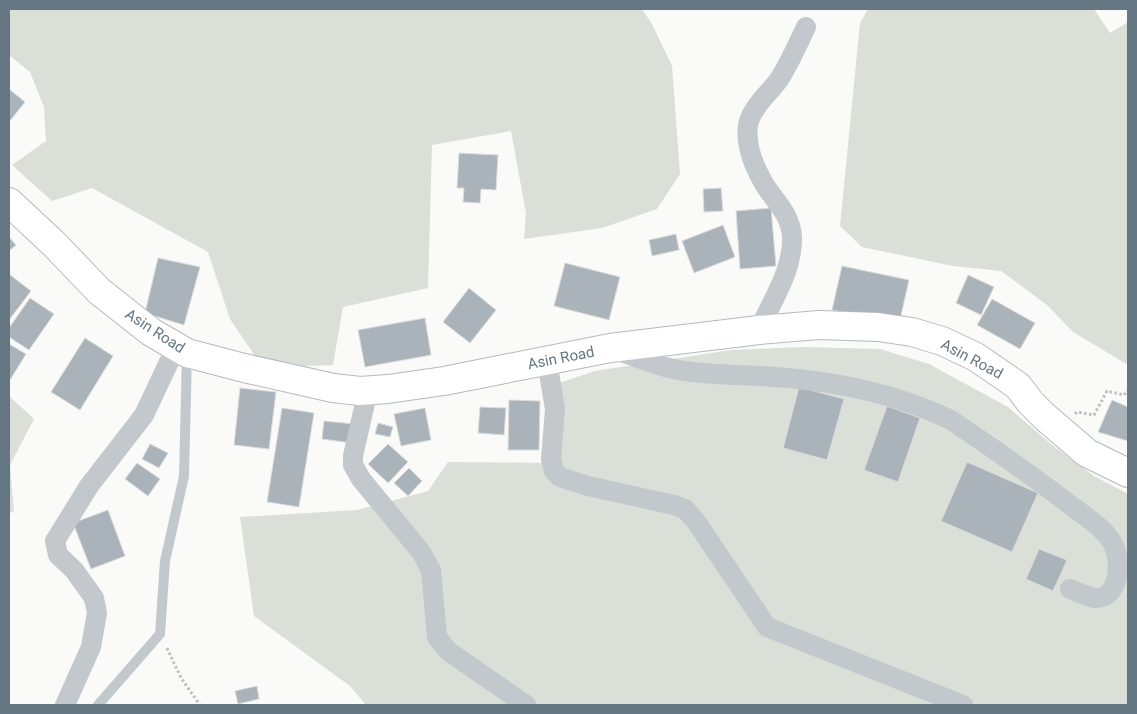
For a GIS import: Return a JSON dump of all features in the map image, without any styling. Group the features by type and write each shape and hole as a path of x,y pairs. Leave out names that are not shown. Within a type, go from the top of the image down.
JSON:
{"main road":[{"name":"Asin Road","path":"9,202 54,244 99,291 151,332 182,350 301,382 333,388 388,389 444,381 610,348 759,330 819,325 878,327 912,332 942,341 976,357 1004,374 1018,386 1045,417 1087,453 1128,473"}],"street":[{"path":"759,330 785,275 792,236 784,212 756,168 749,148 748,127 756,108 779,80 793,56 806,27"},
{"path":"610,348 666,367 776,377 854,388 932,411 951,420 1076,509 1097,526 1112,543 1117,557 1118,573 1114,587 1106,596 1095,598 1070,590"},
{"path":"65,705 91,647 97,613 94,598 74,570 58,555 55,541 89,486 144,415 182,350"},
{"path":"547,361 555,409 551,459 554,471 560,477 588,486 685,509 767,627 963,705"},
{"path":"368,390 353,456 353,465 361,480 421,552 431,570 437,637 448,651 526,705"}],"lane":[{"path":"98,705 160,634 165,561 184,476 182,350"}],"path":[{"path":"1059,428 1077,412 1094,415 1107,391 1124,395 1128,390"},
{"path":"160,634 181,678 200,705"}],"shaded area":[{"path":"9,9 642,9 652,24 672,66 680,174 657,209 602,228 524,239 526,213 511,131 432,145 428,288 343,307 333,365 305,366 255,356 230,319 208,252 92,188 52,201 12,165 46,141 44,107 30,72 9,55"},
{"path":"868,9 1094,9 1110,33 1128,22 1128,365 1073,332 1047,305 1001,271 953,266 862,247 840,226 860,23"},
{"path":"802,347 880,349 929,364 1008,407 1052,445 1094,476 1128,494 1128,705 366,705 350,686 254,616 240,517 357,510 428,491 448,462 555,463 550,386 595,371 731,350"},
{"path":"9,396 34,419 10,465 14,513 9,511"}],"building":[{"path":"9,89 25,102 9,122"},
{"path":"459,153 498,155 496,190 481,189 480,203 463,202 464,188 457,188"},
{"path":"721,188 723,211 704,212 703,189"},
{"path":"771,208 776,266 740,269 736,211"},
{"path":"723,225 735,257 694,273 682,241"},
{"path":"676,234 679,250 652,256 649,240"},
{"path":"9,237 16,245 9,251"},
{"path":"158,258 200,267 184,325 145,313"},
{"path":"565,263 620,277 609,320 554,306"},
{"path":"842,266 909,280 899,324 832,310"},
{"path":"9,274 31,291 9,320"},
{"path":"968,275 994,287 981,315 956,303"},
{"path":"469,288 496,310 470,343 443,322"},
{"path":"30,298 54,314 29,350 9,337 9,328"},
{"path":"992,299 1035,323 1020,349 977,325"},
{"path":"425,318 431,355 365,367 358,330"},
{"path":"85,338 113,356 80,410 51,392"},
{"path":"9,344 26,354 10,380 9,380"},
{"path":"799,387 844,399 827,460 783,448"},
{"path":"240,388 276,392 269,449 234,445"},
{"path":"509,400 540,401 539,450 508,450"},
{"path":"1112,400 1128,407 1128,441 1098,432"},
{"path":"887,406 920,418 898,482 864,470"},
{"path":"480,407 506,408 504,435 478,433"},
{"path":"282,408 314,413 299,507 267,502"},
{"path":"425,408 431,440 401,446 394,414"},
{"path":"324,421 354,424 352,443 322,439"},
{"path":"378,423 393,427 390,437 375,434"},
{"path":"150,444 168,453 159,468 142,459"},
{"path":"388,444 408,462 388,483 368,464"},
{"path":"967,462 1038,493 1012,552 941,521"},
{"path":"137,463 160,479 148,496 125,479"},
{"path":"409,468 422,481 408,496 394,483"},
{"path":"108,510 125,556 91,569 73,523"},
{"path":"1039,549 1067,560 1053,591 1026,579"},
{"path":"257,686 259,699 238,704 235,691"}]}
